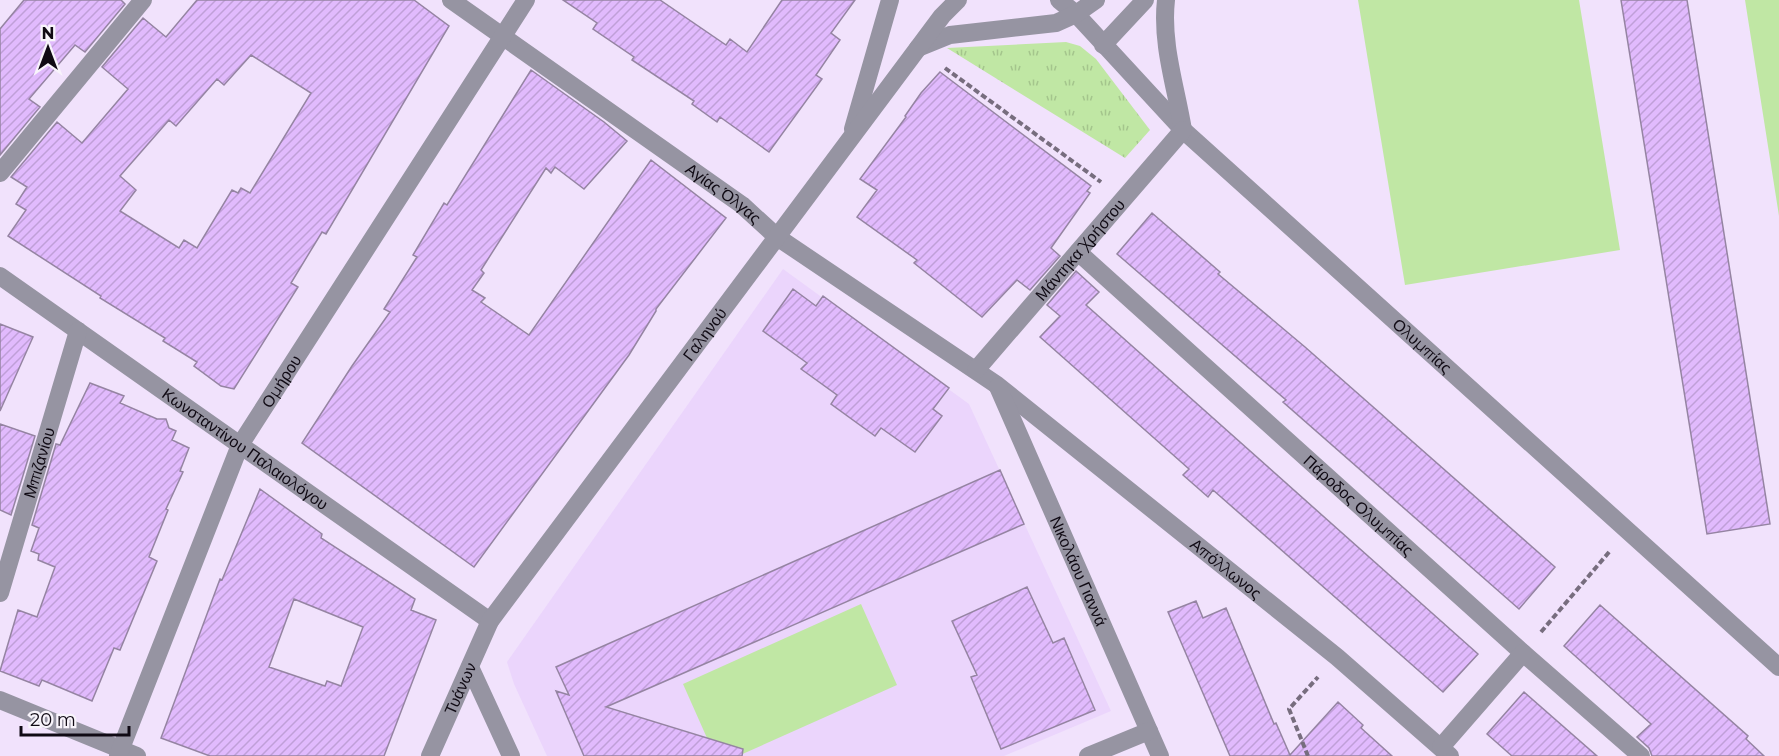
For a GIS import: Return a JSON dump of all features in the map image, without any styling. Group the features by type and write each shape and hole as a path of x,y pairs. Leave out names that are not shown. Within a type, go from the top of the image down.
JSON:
{"street":[{"path":"0,173 143,0"},
{"name":"Αγίας Όλγας","path":"451,0 742,205 777,237 997,385"},
{"name":"Ομήρου","path":"125,754 240,445 526,0"},
{"path":"850,139 890,0"},
{"name":"Γαληνού","path":"490,621 942,16 958,0"},
{"path":"1059,0 1076,14"},
{"path":"918,48 950,35 1056,23 1076,14 1096,0"},
{"path":"1103,45 1145,0"},
{"path":"1166,0 1164,14 1167,53 1177,90 1183,130"},
{"name":"Ολυμπίας","path":"1076,14 1183,130 1779,667"},
{"name":"Μάντηκα Χρήστου","path":"976,370 1183,130"},
{"name":"Πάροδος Ολυμπίας","path":"1078,252 1523,653 1641,756"},
{"name":"Κωνσταντίνου Παλαιολόγου","path":"0,276 490,621"},
{"name":"Μπιζανίου","path":"0,593 78,331"},
{"name":"Απόλλωνος","path":"997,385 1337,657 1446,752"},
{"name":"Νικολάου Γιαννά","path":"997,385 1160,756"},
{"name":"Τυάνων","path":"430,756 490,621"},
{"path":"1446,752 1523,653"},
{"path":"470,668 511,756"},
{"path":"0,700 125,754"},
{"path":"1088,756 1149,731"}],"path":[{"path":"918,48 1123,199"},
{"path":"1523,653 1627,531"},
{"path":"1308,756 1289,709 1337,657"}],"shaded area":[{"path":"783,269 969,404 1111,711 1004,756 547,756 514,684 507,662"}],"green space":[{"path":"1358,0 1579,0 1620,250 1405,285"},
{"path":"1745,0 1779,0 1779,216"},
{"path":"1066,42 1080,46 1096,59 1150,130 1125,158 947,48"},
{"path":"861,604 897,685 738,756 715,756 683,684"}],"building":[{"path":"24,0 121,0 125,4 85,52 75,45 29,99 40,107 0,155 0,29"},
{"path":"197,0 414,0 449,26 326,234 322,232 291,283 298,287 234,389 221,386 194,366 197,362 163,341 165,338 100,298 101,296 8,236 26,210 16,204 27,187 11,177 57,122 82,143 128,89 102,67 143,18 166,37","holes":["251,55 311,93 250,193 241,188 238,193 232,190 197,248 184,240 179,248 120,211 136,190 120,176 169,120 176,126 217,79 224,85"]},
{"path":"563,0 660,0 726,45 730,39 747,52 782,0 855,0 831,33 840,40 816,75 822,79 769,152 720,117 717,122 692,104 694,101 632,60 634,57 593,29 597,23"},
{"path":"1621,0 1687,0 1770,524 1707,534"},
{"path":"531,70 627,141 584,189 555,167 551,173 546,168 481,270 484,273 472,290 485,298 481,302 529,335 651,160 726,218 656,309 629,355 474,567 302,443 390,312 384,309 417,257 413,255 444,203 447,205"},
{"path":"940,72 1091,186 1087,191 1090,193 1051,248 1060,256 1030,290 1017,280 982,317 914,263 917,260 857,217 877,190 860,179 921,93"},
{"path":"1152,213 1220,272 1218,274 1305,347 1555,567 1519,609 1283,402 1286,400 1117,254"},
{"path":"1076,271 1099,292 1086,305 1478,654 1443,692 1213,490 1208,497 1183,475 1189,469 1040,337 1060,316 1047,305"},
{"path":"793,289 816,306 823,296 949,388 933,409 942,416 915,452 881,428 875,436 831,404 837,395 801,369 807,363 763,331"},
{"path":"0,324 33,337 0,411"},
{"path":"90,383 124,396 120,403 157,419 166,419 169,428 176,431 172,440 189,448 180,471 183,472 166,509 168,510 149,557 157,561 120,650 114,648 92,701 42,680 39,686 0,671 18,610 37,617 55,567 38,560 39,554 31,551 39,528 32,525 56,444 60,445"},
{"path":"0,424 35,436 11,515 0,510"},
{"path":"1000,470 1024,524 606,707 743,749 742,756 584,756 556,691 569,695 556,667"},
{"path":"260,489 322,534 321,538 415,599 411,610 436,620 384,756 210,756 161,738 220,579 222,580","holes":["294,599 363,627 341,686 327,681 325,686 269,667"]},
{"path":"1027,587 1053,643 1064,638 1095,710 1001,749 971,677 977,675 952,621"},
{"path":"1196,601 1203,618 1226,608 1274,724 1276,723 1290,755 1338,702 1363,725 1361,728 1392,756 1230,756 1168,612"},
{"path":"1600,605 1748,736 1746,739 1764,756 1652,756 1649,748 1637,737 1651,724 1564,646"},
{"path":"1524,692 1597,756 1512,756 1487,734"}]}
